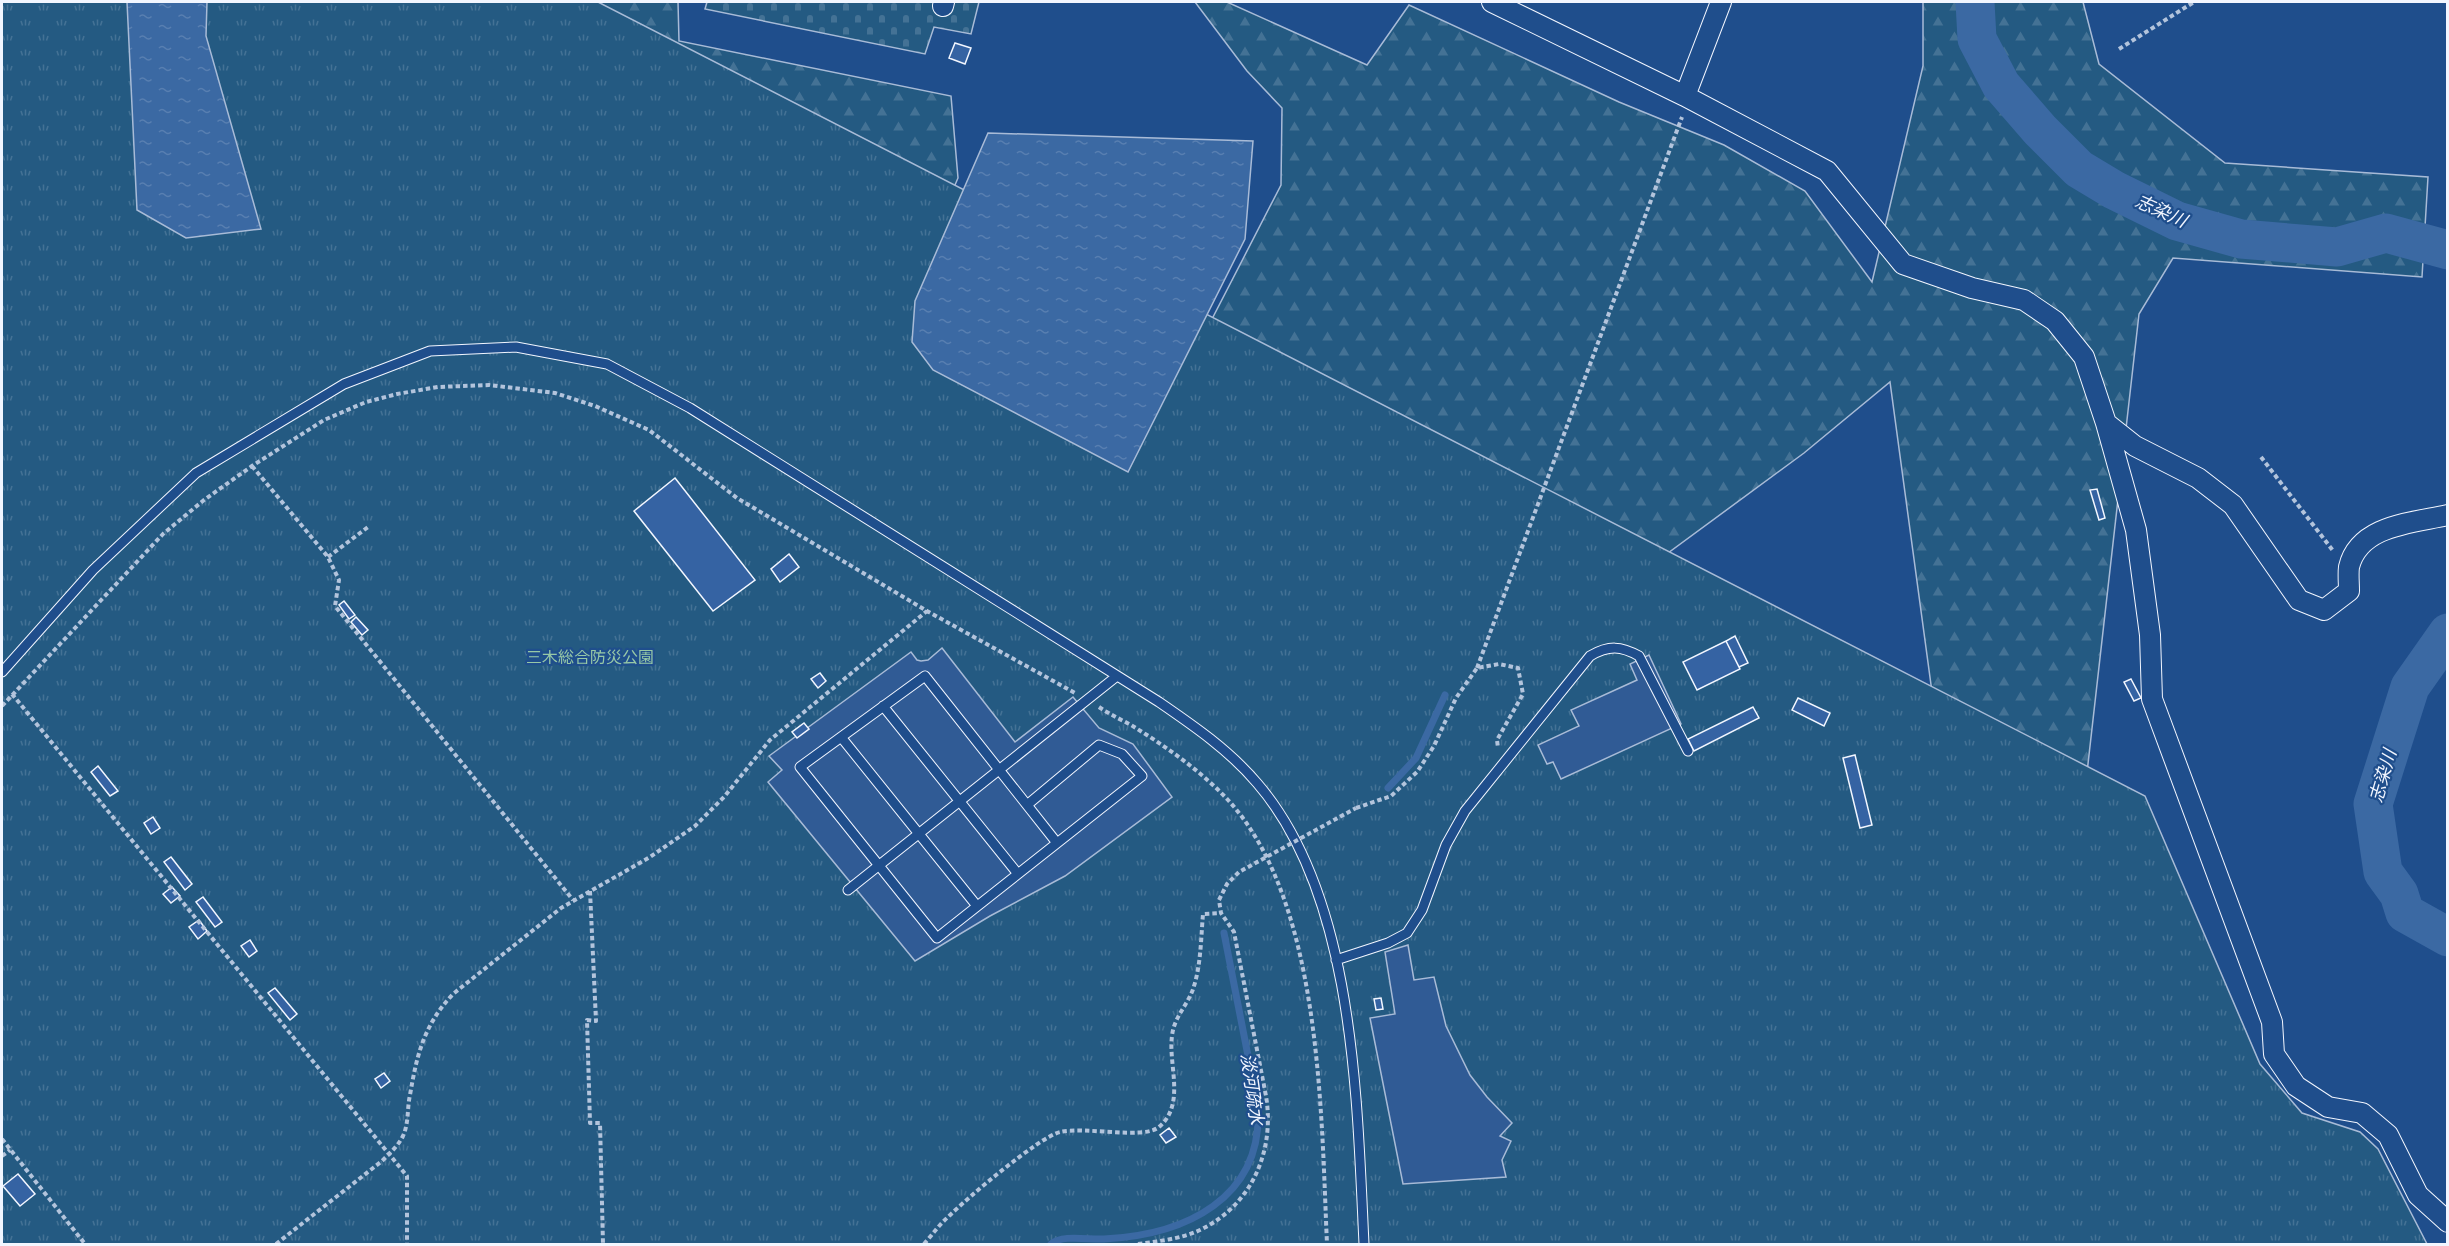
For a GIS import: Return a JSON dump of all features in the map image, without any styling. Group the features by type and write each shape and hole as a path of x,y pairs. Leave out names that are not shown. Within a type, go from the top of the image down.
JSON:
{"street":[{"path":"1492,2 1684,96 1827,171 1903,264 1972,288 2024,300 2055,321 2084,357 2106,423 2136,530 2150,635 2152,699 2272,1022 2274,1054 2296,1086 2328,1107 2362,1113 2388,1135 2418,1195 2448,1222"},
{"path":"1684,96 1721,2"},
{"path":"2106,423 2135,446 2198,478 2233,505 2299,600 2324,610 2349,591 2349,568 2357,546 2383,529 2448,515"}],"lane":[{"path":"2,672 93,570 196,473 344,384 430,351 516,347 607,364 690,408 1117,676 1199,730 1224,750 1259,785 1290,830 1312,877 1336,960 1354,1078 1364,1245"},
{"path":"1336,960 1388,943 1407,933 1422,910 1446,845 1465,811 1590,656 1601,650 1615,647 1627,649 1640,656 1688,751"},
{"path":"1027,805 1099,745 1122,754 1142,776 937,938 800,767 925,676 1057,843"},
{"path":"848,890 1117,676"},
{"path":"883,706 1018,874"},
{"path":"841,737 977,906"}],"path":[{"path":"2119,49 2194,2"},
{"path":"1138,1245 1188,1234 1221,1217 1249,1188 1260,1166 1266,1148 1269,1123 1266,1096 1234,932 1221,913 1219,900 1227,884 1239,872 1356,808 1391,796 1417,772 1434,746 1456,698 1478,668 1684,111 1684,96"},
{"path":"2,706 163,534 204,500 252,466 324,420 366,402 438,387 489,385 555,393 595,406 649,430 737,498 927,611 1087,699 1180,758 1219,791 1250,829 1273,871 1292,926 1306,986 1319,1085 1328,1245"},
{"path":"2261,457 2323,541 2349,568"},
{"path":"252,466 328,557 339,580 335,606 573,900"},
{"path":"328,557 368,527"},
{"path":"276,1245 389,1153 404,1134 421,1043 434,1016 466,982 573,900 650,857 695,826 724,797 770,740 927,611"},
{"path":"1478,668 1499,664 1518,668 1523,694 1497,740 1500,765"},
{"path":"12,694 407,1176 407,1245"},
{"path":"590,891 596,1021 587,1020 590,1123 600,1123 603,1245"},
{"path":"924,1245 948,1216 963,1203 1033,1147 1058,1132 1096,1130 1149,1132 1164,1122 1172,1107 1174,1092 1172,1035 1179,1012 1194,988 1203,914 1221,913"},
{"path":"2,1139 85,1245"},
{"path":"2,1156 10,1150"}],"green space":[{"path":"2,2 678,2 679,41 951,96 958,178 894,327 1178,385 1281,185 1282,108 1247,71 1195,2 1227,2 1367,65 1409,5 1619,102 1724,145 1805,191 1872,282 1923,66 1923,2 2083,2 2099,64 2225,163 2428,177 2422,277 2173,258 2139,314 2078,852 1950,825 1890,382 1804,453 1581,617"},
{"name":"三木総合防災公園","path":"2,2 598,2 2145,796 2260,1064 2302,1113 2360,1132 2378,1149 2427,1244 2,1244"},
{"path":"707,2 979,2 971,34 934,27 925,54 705,9"}],"shaded area":[{"path":"942,648 1015,742 1073,697 1099,728 1133,744 1172,797 1065,876 990,916 915,961 768,782 782,770 769,756 911,652 917,660 921,661 928,660"},
{"path":"1649,655 1681,724 1561,779 1553,762 1547,764 1538,745 1579,726 1571,710 1637,680 1630,664"},
{"path":"1408,945 1414,980 1434,977 1446,1026 1470,1075 1512,1123 1500,1136 1511,1141 1502,1160 1506,1177 1403,1184 1370,1018 1395,1014 1385,952"}],"water":[{"path":"127,2 207,2 206,36 261,229 186,238 137,210"},
{"path":"988,133 1253,141 1245,239 1128,472 933,370 912,342 915,301"}],"building":[{"path":"955,43 971,48 965,64 949,58"},
{"path":"675,478 755,580 713,611 634,511"},
{"path":"2097,489 2105,518 2099,520 2090,490"},
{"path":"789,554 799,567 780,582 771,569"},
{"path":"344,601 355,615 349,619 339,605"},
{"path":"356,617 368,630 362,635 351,622"},
{"path":"1735,636 1748,663 1739,667 1726,641"},
{"path":"1726,641 1740,669 1697,690 1683,662"},
{"path":"820,673 826,681 818,688 811,679"},
{"path":"2131,679 2141,698 2134,701 2124,682"},
{"path":"1798,698 1830,713 1824,726 1792,710"},
{"path":"1753,707 1759,718 1694,751 1688,739"},
{"path":"804,723 809,729 797,738 792,732"},
{"path":"1855,755 1872,825 1860,828 1843,758"},
{"path":"98,766 118,791 110,796 91,772"},
{"path":"153,817 160,828 151,834 144,823"},
{"path":"171,857 192,884 185,890 164,862"},
{"path":"172,887 180,896 171,903 163,894"},
{"path":"203,897 222,922 215,927 196,902"},
{"path":"199,920 207,931 198,939 189,927"},
{"path":"250,940 257,951 249,957 241,946"},
{"path":"275,988 297,1014 290,1020 268,993"},
{"path":"1381,998 1383,1009 1376,1010 1374,999"},
{"path":"384,1073 390,1081 381,1088 375,1079"},
{"path":"1169,1128 1176,1137 1166,1143 1160,1135"},
{"path":"18,1174 35,1194 20,1206 3,1186"}],"waterway":[{"name":"志染川","path":"1975,2 1977,39 2001,85 2040,130 2079,169 2114,190 2177,221 2241,239 2337,247 2386,233 2448,250"},
{"name":"志染川","path":"2448,633 2410,687 2373,804 2383,872 2399,894 2405,913 2448,937"},
{"name":"淡河疏水","path":"1388,788 1416,758 1445,695"},
{"name":"淡河疏水","path":"1051,1244 1069,1238 1104,1239 1134,1236 1163,1230 1190,1220 1213,1206 1233,1188 1247,1166 1256,1139 1258,1107 1224,933"}]}
